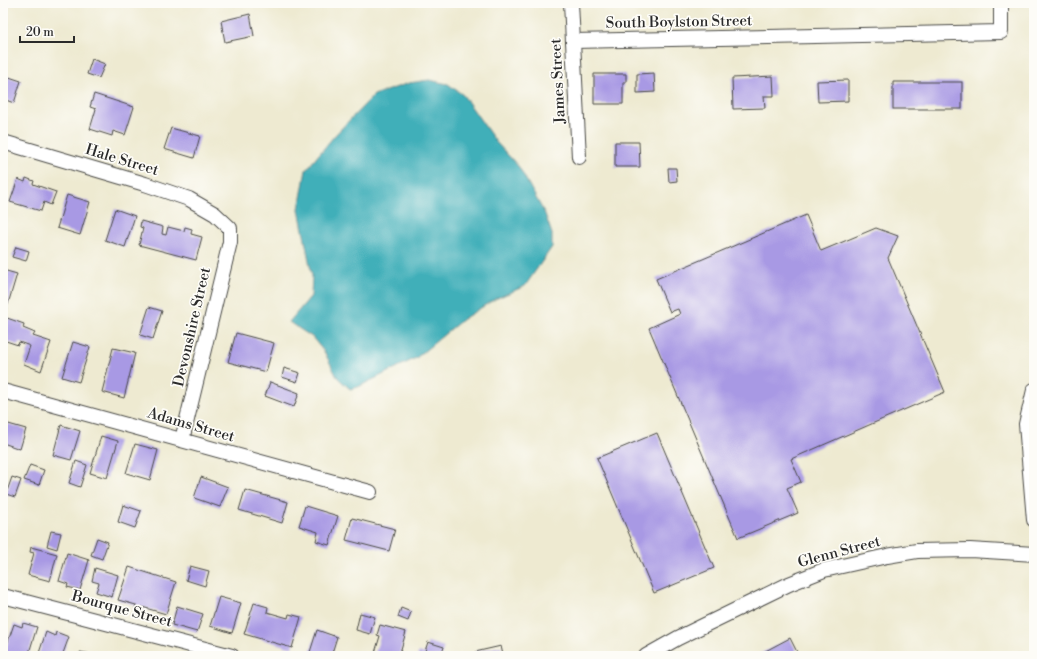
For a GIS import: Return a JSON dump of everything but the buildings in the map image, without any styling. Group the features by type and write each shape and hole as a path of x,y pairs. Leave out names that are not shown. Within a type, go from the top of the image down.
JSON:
{"street":[{"name":"James Street","path":"571,3 579,157"},
{"name":"South Boylston Street","path":"573,41 1001,32 1001,3"},
{"name":"Hale Street","path":"3,142 145,184 189,199 215,214 224,223"},
{"name":"Devonshire Street","path":"182,440 230,242 230,228 224,223"},
{"path":"1034,390 1026,424 1034,520"},
{"name":"Adams Street","path":"3,391 370,492"},
{"name":"Glenn Street","path":"646,656 678,638 789,584 824,570 887,556 918,551 970,550 1034,554"},
{"name":"Bourque Street","path":"3,596 232,656"}],"water":[{"path":"429,80 448,84 463,95 496,142 519,167 545,214 552,234 552,247 525,286 495,299 463,319 416,358 358,387 350,389 337,377 325,353 312,337 289,322 311,296 312,276 299,209 306,170 335,135 374,95 409,83"}]}
